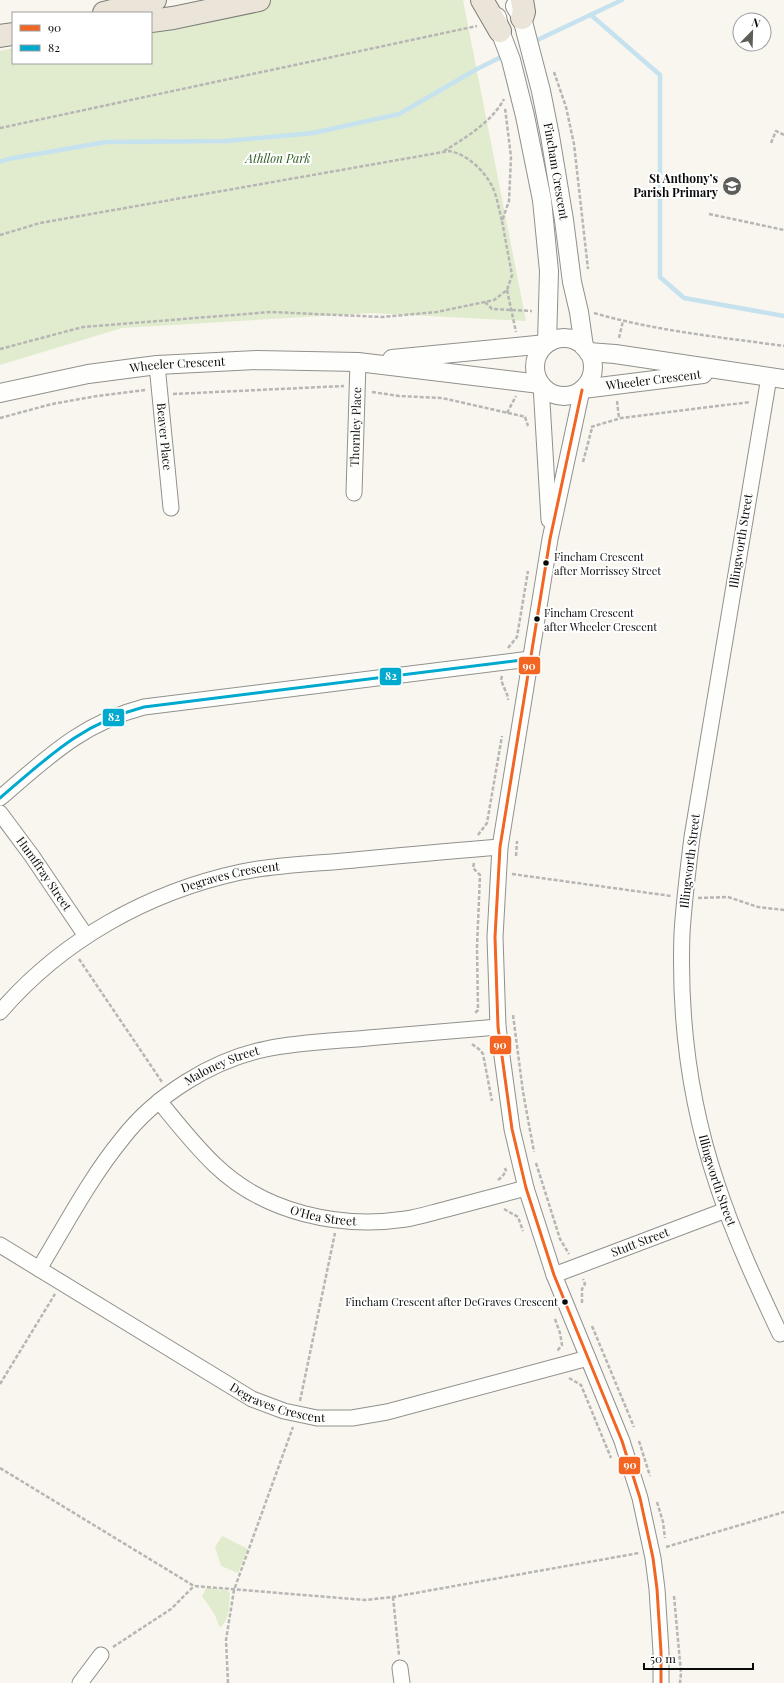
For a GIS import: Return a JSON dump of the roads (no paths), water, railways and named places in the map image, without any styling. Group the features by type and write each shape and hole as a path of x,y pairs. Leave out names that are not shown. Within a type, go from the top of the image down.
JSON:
{"main road":[{"path":"108,12 155,0"},
{"path":"152,21 173,18 259,0"},
{"path":"482,0 502,36"},
{"path":"0,36 12,34"},
{"path":"0,45 12,43"}],"street":[{"name":"Fincham Crescent","path":"490,0 496,12 502,36 511,60 535,158 542,200 549,270 546,344"},
{"name":"Fincham Crescent","path":"520,12 550,136 564,220 572,282 586,349"},
{"path":"564,338 572,339 586,349 593,366 589,382 582,390 568,396 561,396 547,390 541,384 537,377 535,363 537,356 546,344 564,338"},
{"name":"Wheeler Crescent","path":"358,362 546,344"},
{"name":"Wheeler Crescent","path":"586,349 776,378"},
{"name":"Wheeler Crescent","path":"0,393 88,374 157,365 257,360 358,362 541,384"},
{"name":"Thornley Place","path":"354,493 358,362"},
{"name":"Beaver Place","path":"157,365 171,508"},
{"name":"Wheeler Crescent","path":"582,390 723,371"},
{"name":"Illingworth Street","path":"776,378 692,837 682,935 685,1030 693,1093 700,1123 716,1182 736,1238 780,1334"},
{"path":"541,384 550,539"},
{"path":"582,390 550,539 500,847 495,938 498,1027 512,1129 526,1188 554,1275 622,1441 640,1498 651,1550 657,1589 661,1652 661,1683"},
{"path":"0,798 55,751 84,731 98,723 144,707 530,659"},
{"name":"Humffray Street","path":"0,813 32,856 86,936"},
{"name":"Degraves Crescent","path":"0,1012 31,979 86,936 107,923 151,901 196,884 242,872 288,866 500,847"},
{"name":"Maloney Street","path":"39,1269 101,1168 113,1150 136,1123 164,1097 210,1069 228,1061 265,1049 301,1044 498,1027"},
{"name":"O'Hea Street","path":"164,1097 190,1138 216,1166 245,1188 278,1205 313,1216 338,1220 369,1222 407,1219 526,1188"},
{"name":"Stutt Street","path":"554,1275 726,1210"},
{"name":"Degraves Crescent","path":"0,1246 252,1399 284,1411 317,1418 350,1418 387,1412 588,1358"},
{"path":"80,1683 101,1655"},
{"path":"400,1668 402,1683"}],"waterway":[{"path":"533,42 622,0"},
{"path":"591,15 660,75 660,277 684,298 784,316"},
{"path":"0,162 8,159 106,142 226,141 313,133 399,114 477,69 505,55"}],"place":[{"name":"St Anthony’s Parish Primary","path":"732,186"},
{"name":"Fincham Crescent after Morrissey Street","path":"546,563"},
{"name":"Fincham Crescent after Wheeler Crescent","path":"537,619"},
{"name":"Fincham Crescent after DeGraves Crescent","path":"565,1302"}],"park label":[{"name":"Athllon Park","path":"278,159"}]}
